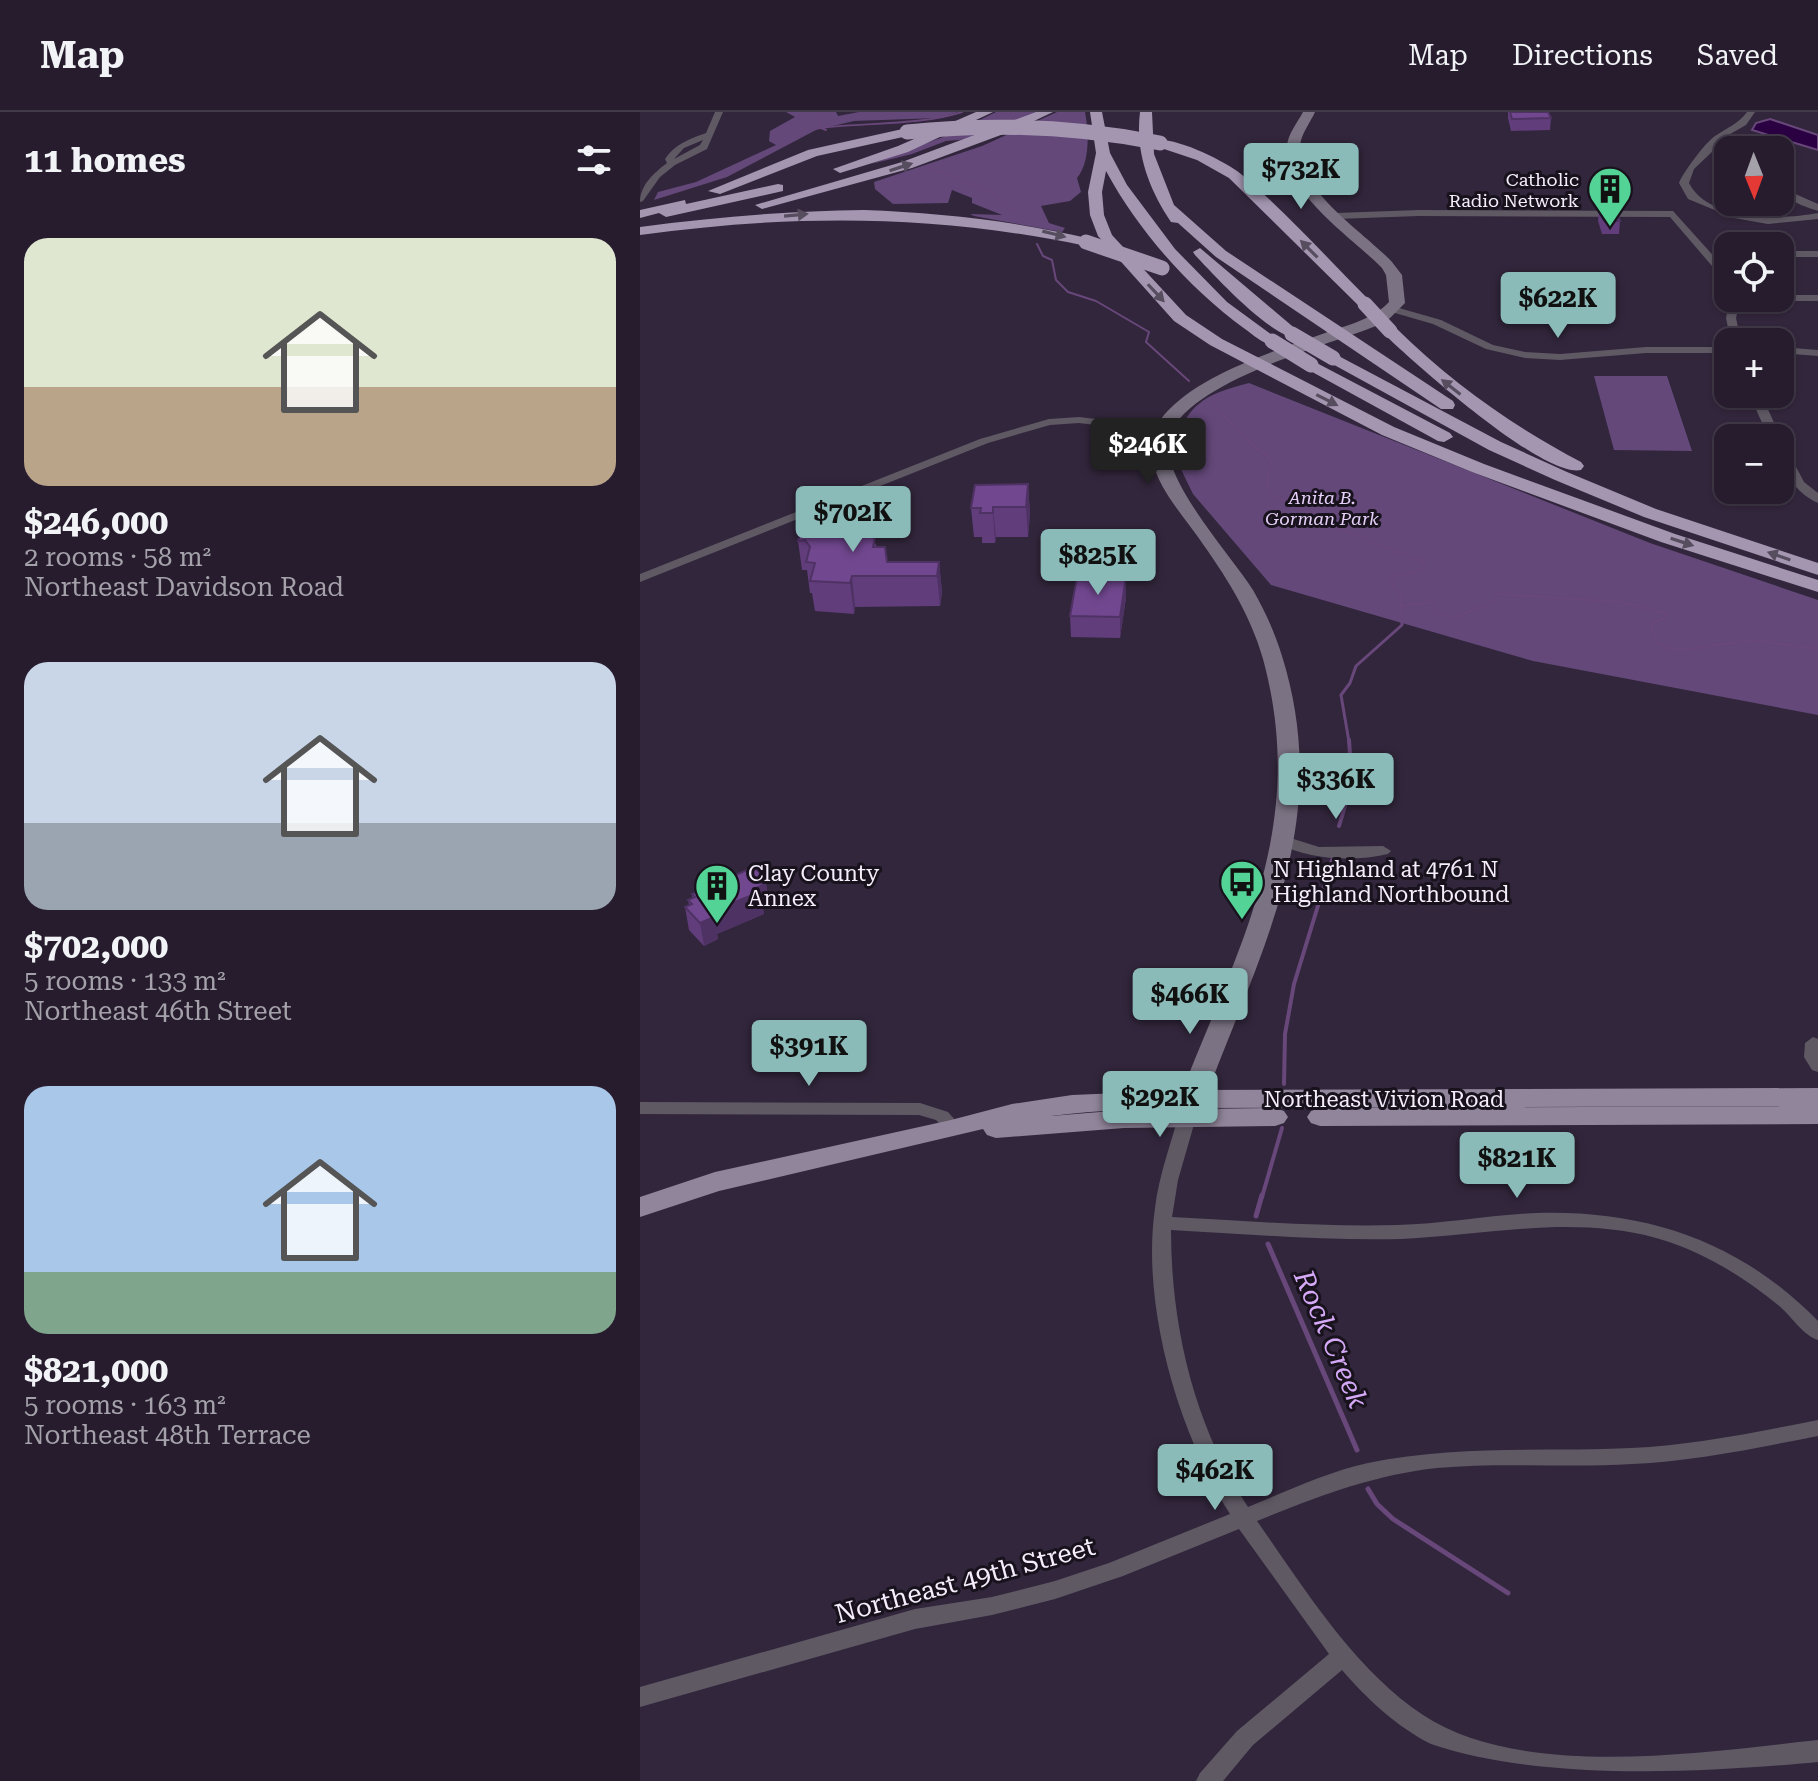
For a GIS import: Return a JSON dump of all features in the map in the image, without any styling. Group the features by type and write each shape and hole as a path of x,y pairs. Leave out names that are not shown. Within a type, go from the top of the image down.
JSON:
{"highway":[{"path":"640,216 778,188 835,171 903,149 987,112"},
{"path":"662,228 798,197 881,174 957,149 1047,112"},
{"path":"1096,112 1103,153 1121,186 1170,252 1222,305"},
{"path":"1146,112 1144,126 1150,165 1166,205 1207,262 1292,334 1495,446 1561,476 1650,513 1818,569"},
{"path":"640,216 695,199 813,153 907,132 976,126 1044,126 1103,132 1160,143 1202,157 1234,175 1438,377 1531,442 1570,464 1740,543"},
{"path":"1103,153 1095,192 1097,215 1105,236 1180,318 1257,365 1388,431 1608,516 1818,586"},
{"path":"1166,205 1221,254 1338,334 1561,476"},
{"path":"640,231 810,214 873,213 1034,229 1086,242 1162,268 1311,365 1416,424 1608,516"}],"main road":[{"name":"Northeast Vivion Road","path":"640,1207 715,1182 954,1129 1190,1108 1818,1097"},
{"name":"Northeast Vivion Road","path":"1190,1108 1818,1115"}],"street":[{"path":"641,198 657,175 672,163 704,147 719,112"},
{"path":"1309,112 1297,135 1293,152 1315,198 1376,252 1394,275 1397,303 1392,309 1359,327 1257,365 1207,389 1185,405 1162,430 1158,445 1169,482 1244,591 1270,650 1287,721 1288,792 1284,841 1262,920 1190,1108 1167,1190 1162,1223 1163,1269 1175,1353 1202,1443 1243,1517 1342,1657 1394,1708 1418,1725 1465,1748 1493,1756 1577,1769 1619,1769 1818,1751"},
{"path":"1709,149 1711,134 1734,122 1741,112"},
{"path":"1751,112 1743,123 1719,135 1698,158 1684,183 1691,197 1750,221 1788,222 1818,216"},
{"path":"1794,197 1818,208"},
{"path":"1336,216 1419,213 1673,214 1714,260"},
{"path":"1709,254 1714,254"},
{"path":"1794,254 1818,254"},
{"path":"1794,298 1818,298"},
{"path":"1392,309 1437,322 1490,347 1525,355 1560,357 1637,351 1714,350"},
{"path":"1794,351 1818,353"},
{"path":"640,578 984,441 1049,422 1079,420 1162,430"},
{"path":"1794,476 1817,499"},
{"path":"1297,838 1365,843 1383,851 1361,853 1295,848 1284,841 1297,838"},
{"path":"1818,1047 1813,1043 1812,1057 1818,1066"},
{"path":"640,1108 920,1109 942,1116 954,1129"},
{"path":"1162,1223 1355,1233 1537,1220 1628,1226 1687,1241 1738,1264 1783,1295 1818,1333"},
{"name":"Northeast 49th Street","path":"640,1697 915,1619 992,1606 1055,1590 1115,1570 1321,1486 1398,1465 1465,1459 1565,1460 1646,1455 1713,1448 1818,1428"},
{"path":"1208,1781 1245,1738 1342,1657"}],"green space":[{"path":"786,112 836,112 838,116 859,112 958,112 938,118 854,121 816,130 727,177 654,200 658,192 696,182 776,145 769,141 770,131 795,117"},
{"path":"996,112 1037,112 970,139 946,141 912,154 871,164 951,134"},
{"path":"1057,112 1085,112 1088,138 1084,164 1077,178 1081,192 1070,201 1041,206 1049,223 1065,228 1062,232 974,216 970,214 1002,215 972,203 972,198 952,190 948,203 893,204 875,189 874,182 982,146"},
{"path":"1594,376 1667,376 1692,451 1614,450"},
{"name":"Anita B. Gorman Park","path":"1249,383 1650,543 1818,600 1818,715 1533,661 1271,585 1193,494 1171,449 1184,421 1199,404 1208,397"}],"shaded area":[{"path":"1770,119 1818,135 1818,150 1794,143 1794,136 1772,136 1752,130 1756,123"}],"building":[{"path":"1510,112 1548,112 1551,118 1512,119"},
{"path":"1599,208 1615,208 1620,221 1604,221"},
{"path":"1028,484 1026,507 993,507 993,513 980,513 981,508 971,508 975,485"},
{"path":"829,521 869,521 867,536 875,538 873,547 885,547 887,562 939,562 937,576 852,576 850,583 810,581 815,563 806,562 810,547 805,540 798,541 802,526 828,525"},
{"path":"1077,577 1126,577 1120,617 1070,616"},
{"path":"754,867 765,878 759,881 763,885 756,888 760,892 710,912 714,917 700,923 685,907 692,904 688,900 695,897 692,894"}],"waterway":[{"name":"Rock Creek","path":"816,112 821,128"},
{"path":"821,128 910,122 962,112"},
{"name":"Rock Creek","path":"821,128 826,130"},
{"name":"Rock Creek","path":"928,168 985,189 1018,213"},
{"name":"Rock Creek","path":"1037,244 1043,256 1052,260 1056,280 1068,292 1096,301 1149,332 1146,342 1189,381"},
{"name":"Rock Creek","path":"1213,404 1247,440 1272,460 1266,481 1271,495 1364,539 1422,561 1425,566 1421,571 1391,577 1394,588 1401,595 1402,625 1356,666 1350,683 1341,695 1349,742"},
{"path":"1402,606 1432,602 1437,612 1452,619 1495,601 1497,594 1621,602 1665,613 1666,617 1650,625 1657,642 1670,649 1753,640 1818,649"},
{"name":"Rock Creek","path":"1339,826 1352,783 1349,740"},
{"name":"Rock Creek","path":"1284,1084 1285,1034 1294,984 1332,860"},
{"name":"Rock Creek","path":"1262,1197 1282,1128"},
{"name":"Rock Creek","path":"1256,1216 1262,1195"},
{"name":"Rock Creek","path":"1268,1244 1357,1450"},
{"name":"Rock Creek","path":"1368,1489 1377,1504 1393,1519 1508,1593"}],"place":[{"name":"Catholic Radio Network","path":"1610,228"},
{"name":"N Highland at 4761 N Highland Northbound","path":"1242,921"},
{"name":"Clay County Annex","path":"717,925"}]}
